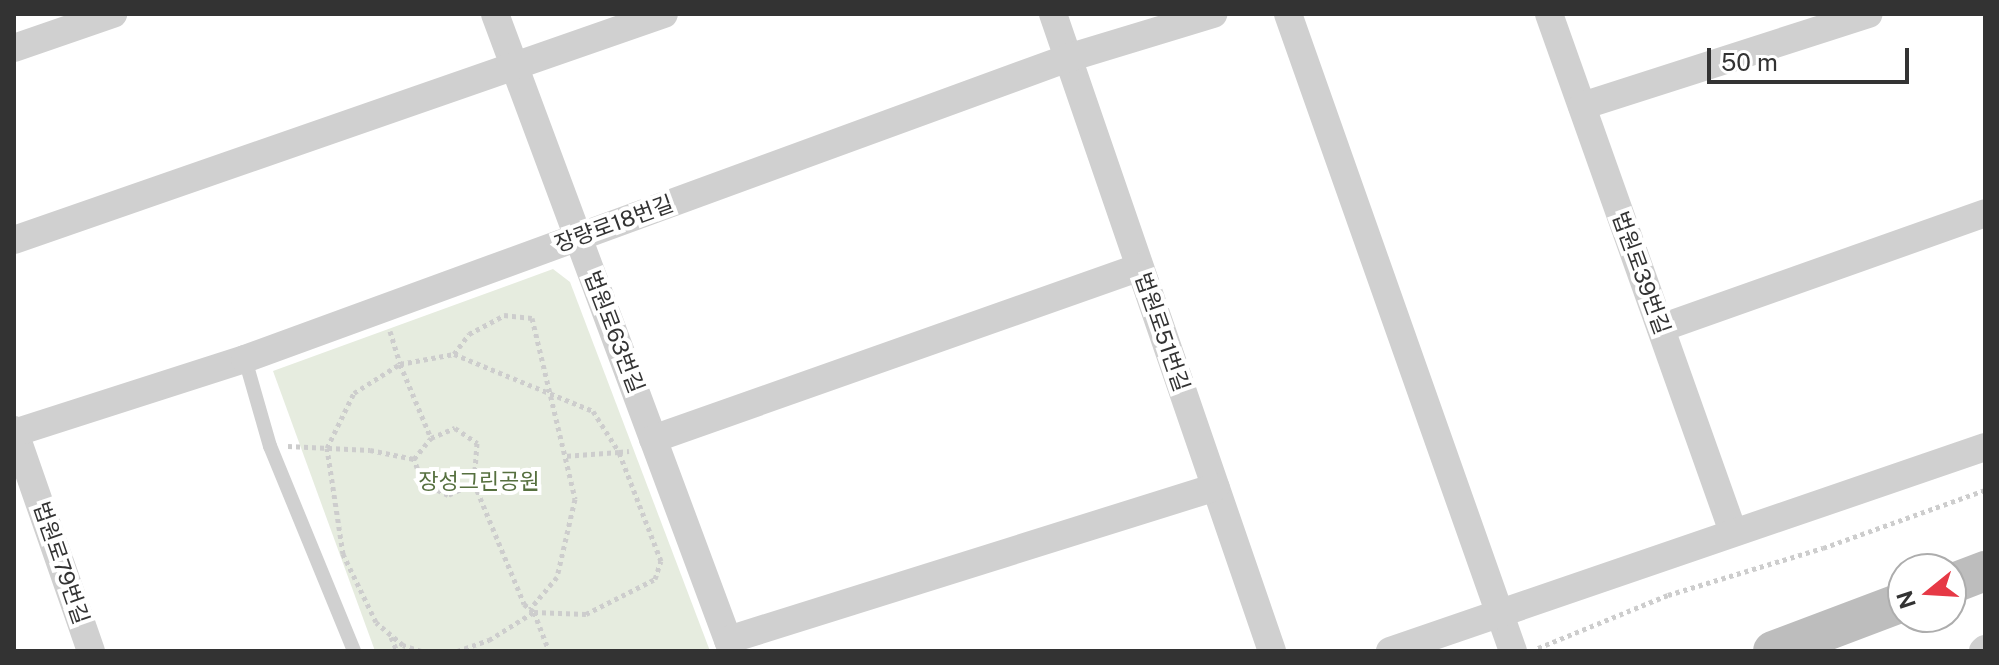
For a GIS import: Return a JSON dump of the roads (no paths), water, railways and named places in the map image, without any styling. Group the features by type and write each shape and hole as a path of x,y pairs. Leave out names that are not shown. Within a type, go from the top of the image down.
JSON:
{"main road":[{"path":"1773,651 1887,608"}],"street":[{"path":"14,48 113,14"},
{"name":"법원로63번길","path":"495,14 730,646"},
{"path":"14,240 515,69 664,14"},
{"name":"법원로51번길","path":"1053,14 1272,651"},
{"name":"장량로18번길","path":"14,432 245,359 382,306 1068,58 1213,14"},
{"path":"1288,14 1513,651"},
{"name":"법원로39번길","path":"1549,14 1733,532"},
{"path":"1582,106 1869,14"},
{"path":"1661,328 1985,213"},
{"path":"653,439 1140,267"},
{"name":"법원로79번길","path":"14,432 91,651"},
{"path":"1390,651 1499,617 1733,532 1985,447"},
{"path":"730,646 1216,487"}],"lane":[{"path":"245,359 270,446 354,651"}],"park label":[{"name":"장성그린공원","path":"479,482"}]}
